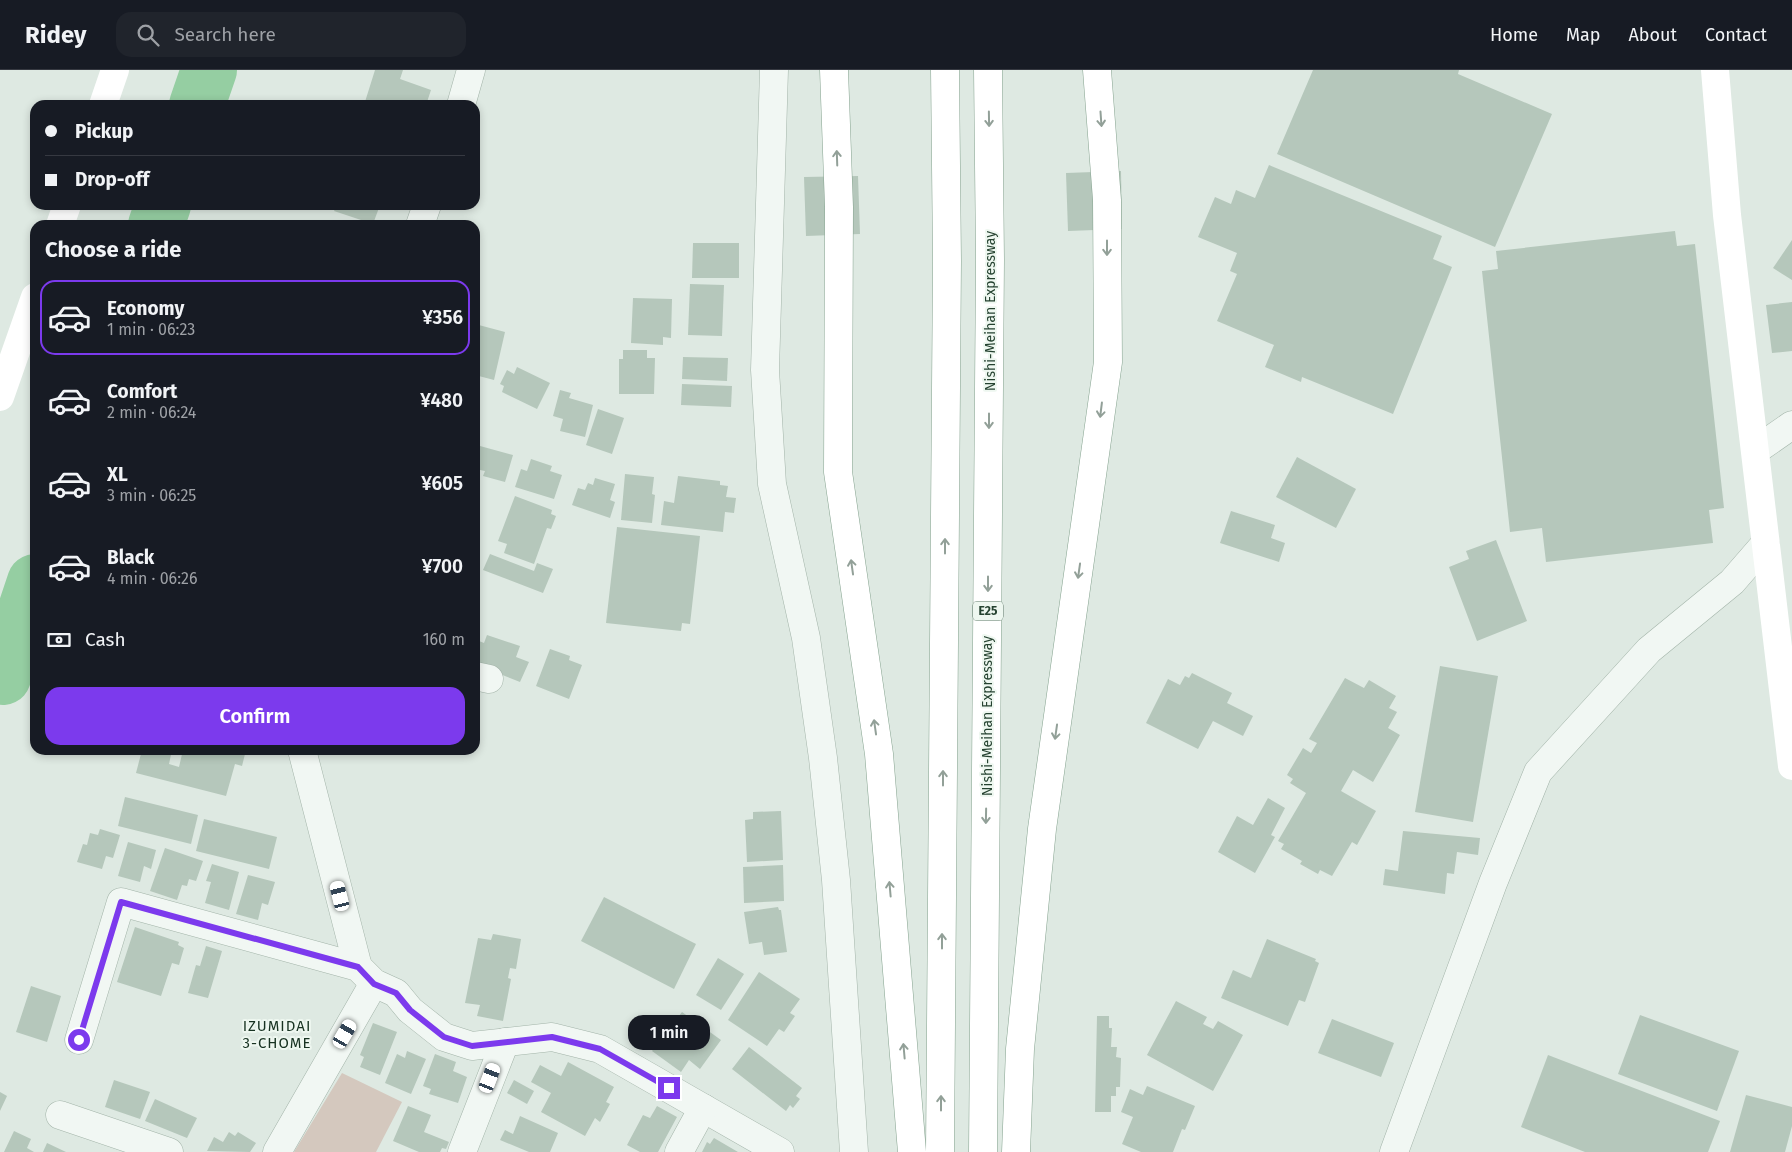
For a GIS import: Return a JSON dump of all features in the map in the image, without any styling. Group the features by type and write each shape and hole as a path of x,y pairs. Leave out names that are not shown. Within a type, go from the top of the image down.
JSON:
{"main road":[{"path":"105,100 115,70"},
{"path":"834,70 839,207 838,472 879,754 912,1152"},
{"path":"940,1152 947,261 945,70"},
{"name":"Nishi-Meihan Expressway","path":"982,1152 990,270 988,70"},
{"path":"1016,1152 1020,1049 1042,829 1108,362 1107,200 1097,70"},
{"path":"1715,70 1726,215 1756,450 1765,544 1792,766"},
{"path":"0,397 30,311"}],"street":[{"path":"462,100 471,70"},
{"path":"774,70 765,370 772,484 806,638 823,758 836,880 854,1152"},
{"path":"1756,450 1792,425"},
{"path":"1394,1152 1493,883 1538,772 1649,650 1732,582 1765,544"},
{"path":"277,1152 366,975 303,755"},
{"path":"79,1040 121,902 366,975 396,993 410,1010 444,1037 472,1046 552,1037 600,1049 780,1152"},
{"path":"462,1152 505,1042"},
{"path":"679,1152 703,1108"},
{"path":"60,1115 169,1152"}],"shaded area":[{"path":"342,1073 402,1102 376,1152 294,1152"}],"building":[{"path":"375,70 403,70 400,79 431,90 428,100 366,100"},
{"path":"1313,70 1459,70 1458,74 1552,114 1495,247 1277,154"},
{"path":"1269,165 1442,236 1433,259 1452,267 1393,414 1302,377 1301,382 1265,367 1274,345 1217,321 1237,274 1230,271 1237,253 1198,237 1215,197 1231,204 1236,190 1255,198"},
{"path":"1121,171 1122,229 1068,231 1066,173"},
{"path":"858,176 860,234 806,236 804,177"},
{"path":"378,210 374,220 361,220 334,211"},
{"path":"1675,231 1677,246 1695,244 1724,508 1709,510 1713,543 1546,562 1542,528 1510,532 1482,271 1498,269 1496,251"},
{"path":"1792,240 1792,280 1773,268"},
{"path":"693,243 739,243 739,278 692,278"},
{"path":"690,284 724,285 722,336 688,335"},
{"path":"633,298 672,299 671,338 663,337 663,345 631,343"},
{"path":"1792,302 1792,351 1772,353 1766,305"},
{"path":"480,325 505,332 494,380 480,376"},
{"path":"623,350 647,350 647,358 655,358 654,394 619,394 619,359 623,359"},
{"path":"683,357 728,358 727,381 682,379"},
{"path":"517,367 550,383 537,409 502,392 504,386 500,384 507,370 514,374"},
{"path":"682,384 732,386 731,407 681,405"},
{"path":"560,390 571,393 569,398 593,405 585,437 560,431 563,419 553,416"},
{"path":"598,409 624,418 612,454 586,445"},
{"path":"480,446 513,455 505,482 483,476 485,471 480,470"},
{"path":"1297,457 1356,489 1336,528 1276,497"},
{"path":"531,459 552,466 550,471 562,475 554,499 515,487 521,469 527,471"},
{"path":"625,474 654,477 652,494 655,495 652,523 621,520"},
{"path":"678,476 720,481 720,485 728,486 726,497 736,498 734,513 725,512 723,532 661,525 664,501 674,503"},
{"path":"595,478 615,484 610,500 615,502 610,518 572,505 578,488 585,490 588,483 593,485"},
{"path":"515,496 552,510 551,514 556,516 551,529 547,528 534,564 504,553 507,544 498,541"},
{"path":"1231,511 1275,525 1271,538 1285,543 1279,562 1220,543"},
{"path":"617,527 700,536 690,624 682,623 681,631 606,623"},
{"path":"1496,540 1527,621 1477,641 1449,567 1469,559 1466,551"},
{"path":"490,554 534,571 537,563 553,569 543,593 483,570"},
{"path":"487,635 520,646 516,657 529,662 520,682 480,666 480,641 484,643"},
{"path":"550,649 570,656 569,660 582,665 569,699 536,686"},
{"path":"1440,666 1498,676 1473,822 1415,812"},
{"path":"1192,673 1232,693 1227,703 1253,716 1243,736 1213,721 1198,749 1146,723 1168,679 1180,685 1185,676 1189,678"},
{"path":"1345,678 1364,688 1369,680 1396,696 1389,708 1397,712 1388,728 1400,735 1373,782 1353,770 1341,791 1376,811 1357,845 1352,842 1332,876 1320,870 1318,874 1300,864 1302,861 1281,849 1284,844 1278,841 1306,793 1290,783 1293,779 1287,775 1303,748 1311,753 1317,743 1309,739"},
{"path":"141,755 171,755 169,764 179,767 182,755 245,755 242,766 235,764 226,796 136,773"},
{"path":"125,797 198,815 191,844 118,826"},
{"path":"1268,798 1285,808 1271,835 1275,837 1255,873 1218,852 1237,816 1253,825"},
{"path":"781,811 783,860 747,862 745,820 753,819 753,812"},
{"path":"204,819 277,837 269,869 196,851"},
{"path":"100,829 120,835 113,858 106,856 102,869 77,862 83,844 87,845 90,833 98,835"},
{"path":"1403,831 1480,838 1478,855 1457,852 1454,874 1447,873 1445,894 1383,885 1385,869 1398,871"},
{"path":"128,842 156,850 151,869 144,866 140,882 118,876"},
{"path":"165,848 203,861 196,881 189,879 187,886 182,885 177,900 150,891"},
{"path":"212,864 239,872 229,910 205,903 211,882 206,881"},
{"path":"783,865 784,901 744,903 743,867"},
{"path":"248,875 275,882 268,905 262,903 258,920 236,914"},
{"path":"604,897 696,944 674,989 581,941"},
{"path":"778,907 781,910 787,952 764,955 762,942 749,944 744,912"},
{"path":"135,927 179,942 178,945 184,948 179,965 172,963 161,996 117,982"},
{"path":"493,934 521,939 516,969 510,968 508,978 511,979 503,1021 477,1016 480,1005 465,1003 478,938 491,940"},
{"path":"1267,939 1316,959 1315,961 1319,963 1305,1002 1299,1000 1288,1026 1221,998 1233,970 1251,978"},
{"path":"206,946 222,951 208,998 188,993 196,965 200,966"},
{"path":"718,958 744,974 721,1010 696,995"},
{"path":"759,972 800,999 790,1013 795,1016 784,1032 779,1029 767,1046 728,1020"},
{"path":"31,986 61,996 47,1042 16,1032"},
{"path":"1176,1001 1207,1017 1203,1024 1213,1029 1218,1021 1243,1035 1213,1091 1147,1055"},
{"path":"682,1012 721,1040 700,1069 689,1060 681,1072 652,1051"},
{"path":"1640,1015 1739,1051 1717,1111 1618,1074"},
{"path":"1097,1016 1109,1016 1109,1028 1112,1028 1111,1047 1117,1047 1116,1057 1121,1058 1120,1087 1116,1087 1116,1096 1111,1096 1111,1112 1095,1112"},
{"path":"1332,1019 1394,1043 1381,1077 1318,1053"},
{"path":"373,1023 397,1032 380,1075 360,1067 364,1057 360,1055"},
{"path":"749,1047 802,1088 796,1096 800,1099 793,1108 790,1105 786,1111 732,1069"},
{"path":"407,1051 426,1059 411,1094 385,1083 397,1054 405,1058"},
{"path":"435,1054 456,1062 453,1071 467,1077 458,1103 429,1094 431,1089 423,1086"},
{"path":"1548,1055 1720,1121 1708,1152 1585,1152 1521,1127"},
{"path":"568,1062 614,1087 606,1102 610,1104 600,1122 595,1118 585,1136 541,1112 551,1093 531,1082 540,1065 561,1076"},
{"path":"114,1080 150,1092 140,1119 105,1107"},
{"path":"514,1080 534,1091 527,1104 507,1093"},
{"path":"1147,1086 1195,1106 1185,1130 1182,1129 1173,1152 1141,1152 1122,1144 1133,1117 1121,1112 1130,1089 1143,1095"},
{"path":"0,1092 7,1096 0,1111"},
{"path":"1746,1095 1792,1107 1792,1126 1785,1152 1730,1152"},
{"path":"155,1099 197,1118 187,1138 145,1121"},
{"path":"408,1106 431,1115 424,1132 449,1142 446,1149 442,1148 440,1152 419,1152 393,1141"},
{"path":"657,1106 677,1117 658,1152 640,1152 627,1145 643,1115 650,1118"},
{"path":"520,1116 558,1133 550,1152 529,1152 500,1140 505,1130 513,1134"},
{"path":"14,1131 31,1139 27,1148 34,1152 4,1152"},
{"path":"229,1132 235,1136 238,1132 256,1143 250,1152 207,1151 214,1137 223,1142"},
{"path":"714,1138 738,1152 702,1152 707,1142 710,1144"},
{"path":"47,1143 66,1152 43,1152"}],"waterway":[{"path":"199,100 209,70"},
{"path":"158,220 161,210"},
{"path":"3,677 30,597"}],"district":[{"name":"IZUMIDAI 3-CHOME","path":"277,1034"}],"route":[{"path":"79,1040 121,902 358,967 374,984 396,993 410,1010 444,1037 472,1046 552,1037 600,1049 669,1088"}]}
